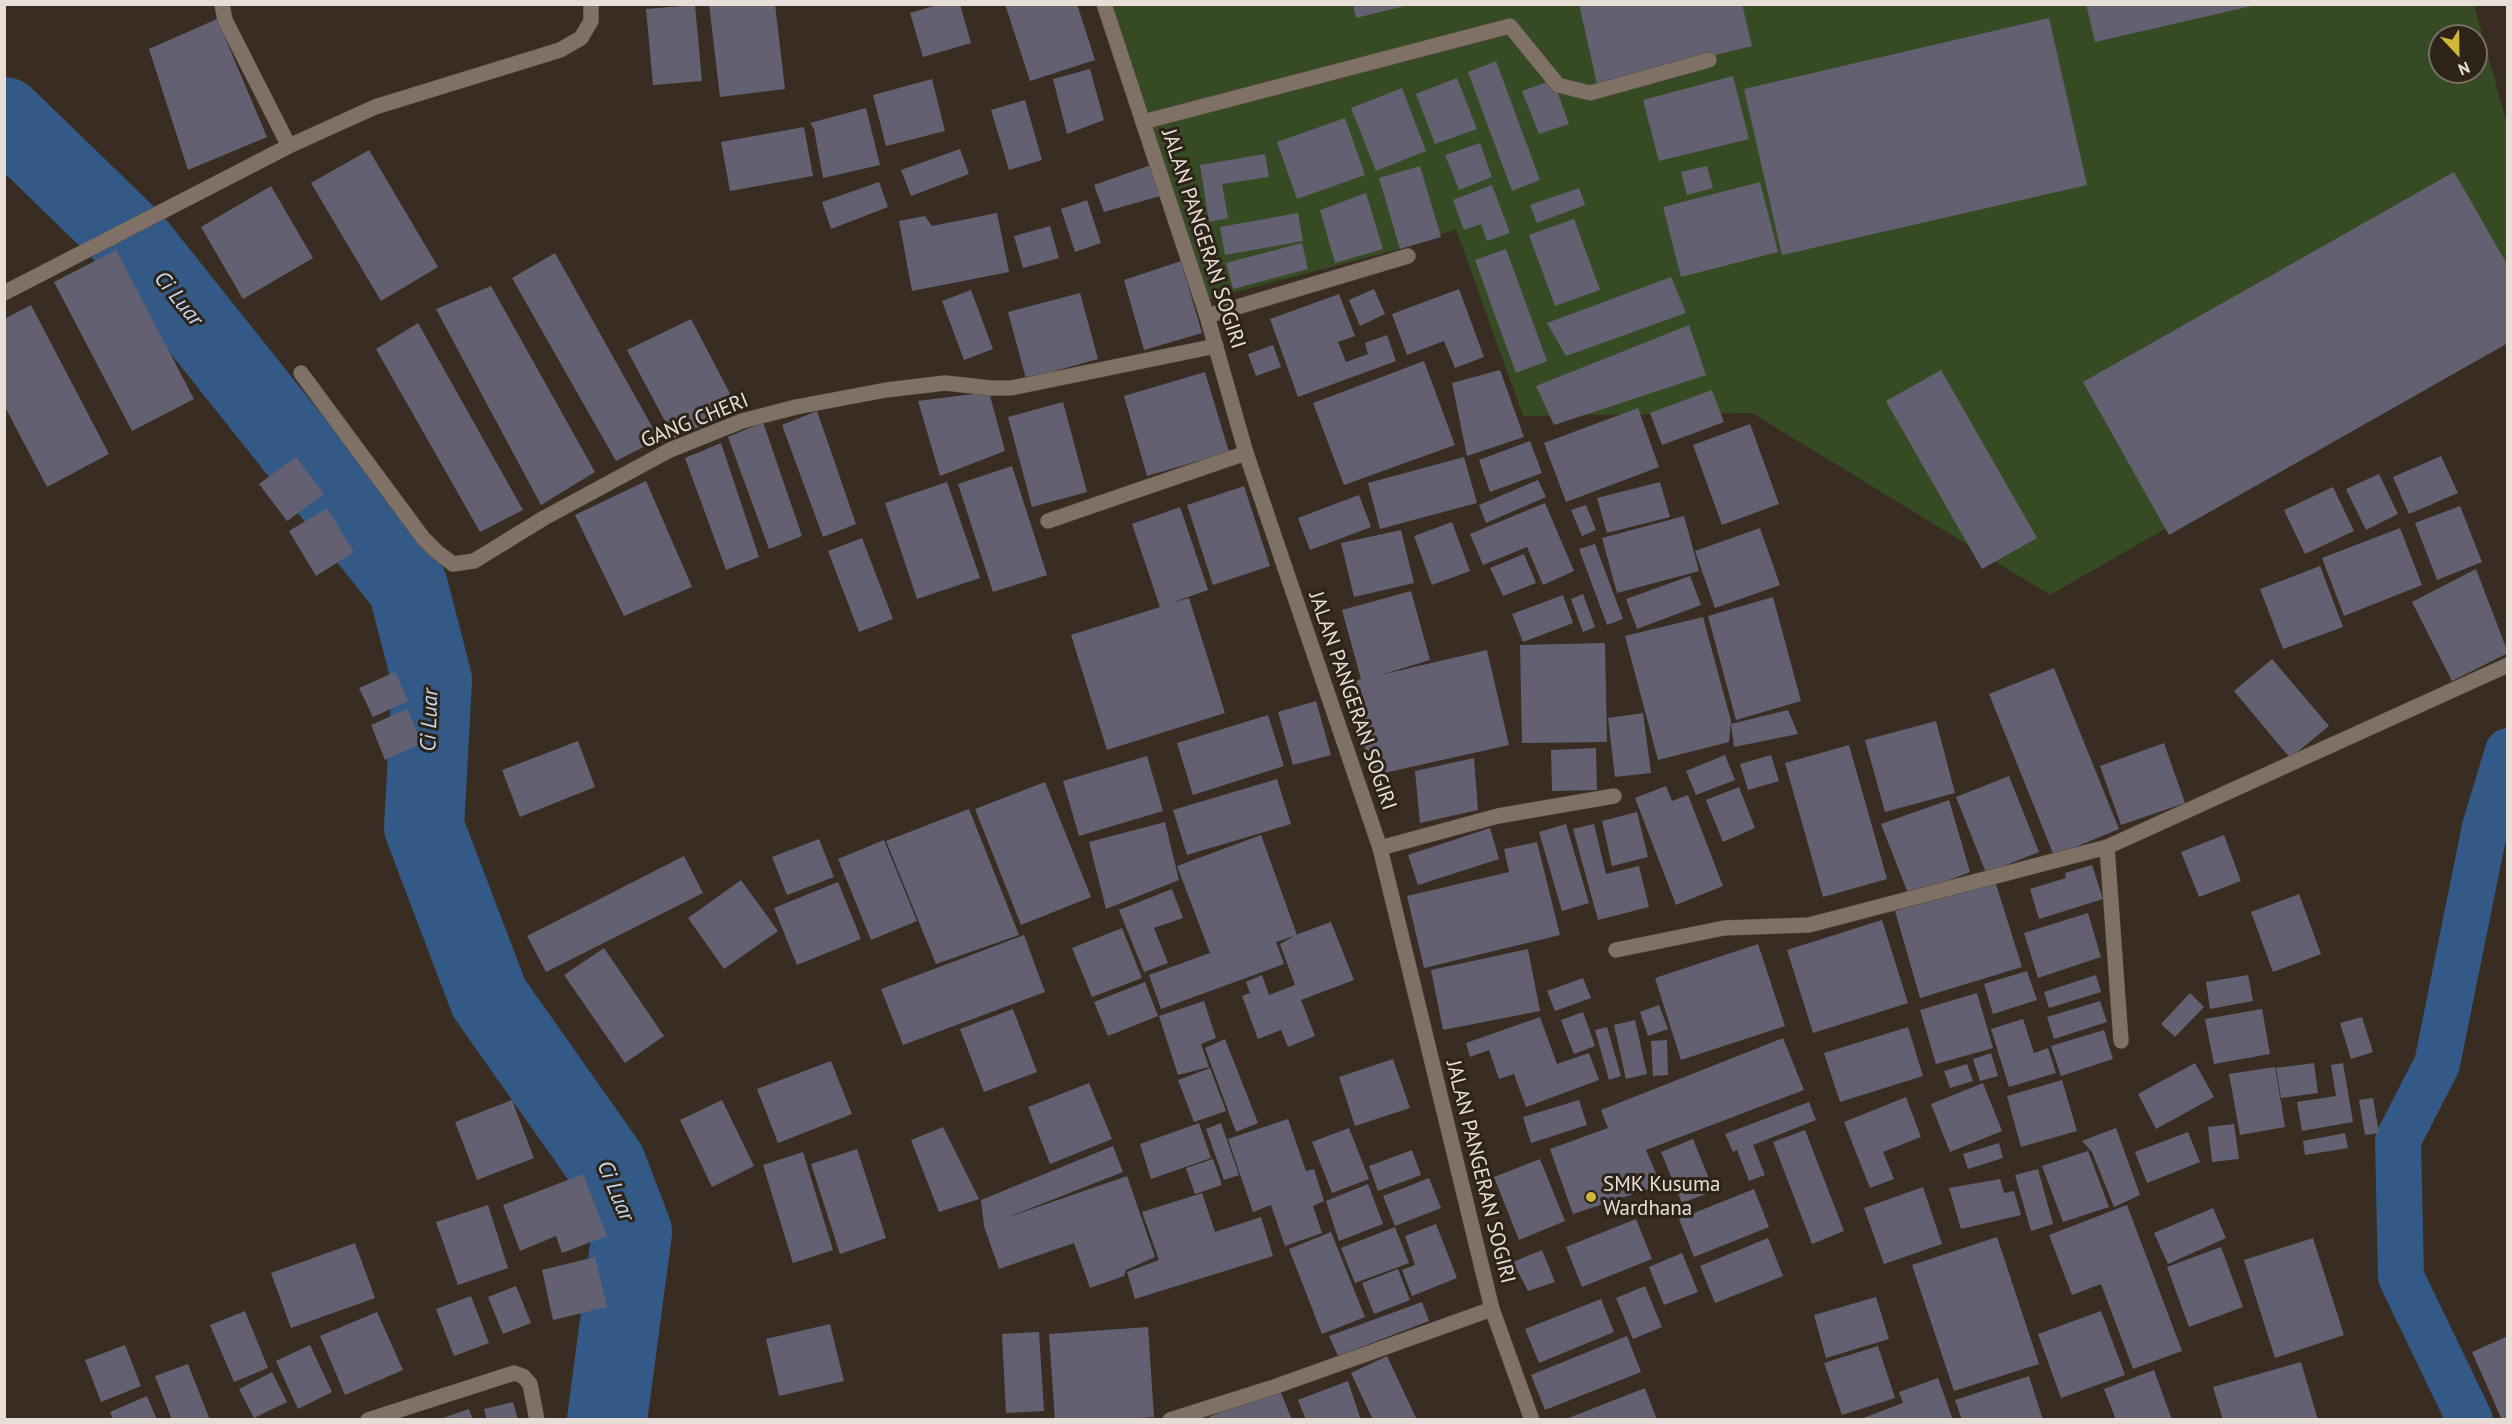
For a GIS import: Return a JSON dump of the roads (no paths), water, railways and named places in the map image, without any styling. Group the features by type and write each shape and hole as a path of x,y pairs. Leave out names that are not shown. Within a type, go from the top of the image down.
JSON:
{"street":[{"path":"222,4 225,20 289,146"},
{"path":"4,293 75,254 129,229 289,146 375,107 560,50 581,38 591,21 591,4"},
{"name":"JALAN PANGERAN SOGIRI","path":"1104,4 1207,316 1246,453 1380,848 1492,1309 1533,1419"},
{"path":"1143,122 1510,26 1558,85 1590,93 1709,60"},
{"path":"1207,316 1408,256"},
{"name":"GANG CHERI","path":"301,373 423,538 453,564 474,561 544,518 670,450 742,421 796,407 909,387 945,383 1011,388 1216,346"},
{"path":"1048,521 1246,453"},
{"path":"1616,950 1724,928 1809,925 2107,847 2505,667"},
{"path":"1380,848 1498,816 1614,796"},
{"path":"2107,847 2121,1041"},
{"path":"1170,1419 1271,1388 1492,1309"},
{"path":"368,1419 514,1372 524,1376 530,1384 537,1419"}],"waterway":[{"name":"Ci Luar","path":"4,117 132,241 408,587 432,680 424,827 489,998 606,1164 632,1232 607,1420"},
{"path":"2470,1420 2401,1277 2398,1140 2437,1064 2485,827 2508,751"}],"place":[{"name":"SMK Kusuma Wardhana","path":"1591,1197"}]}
